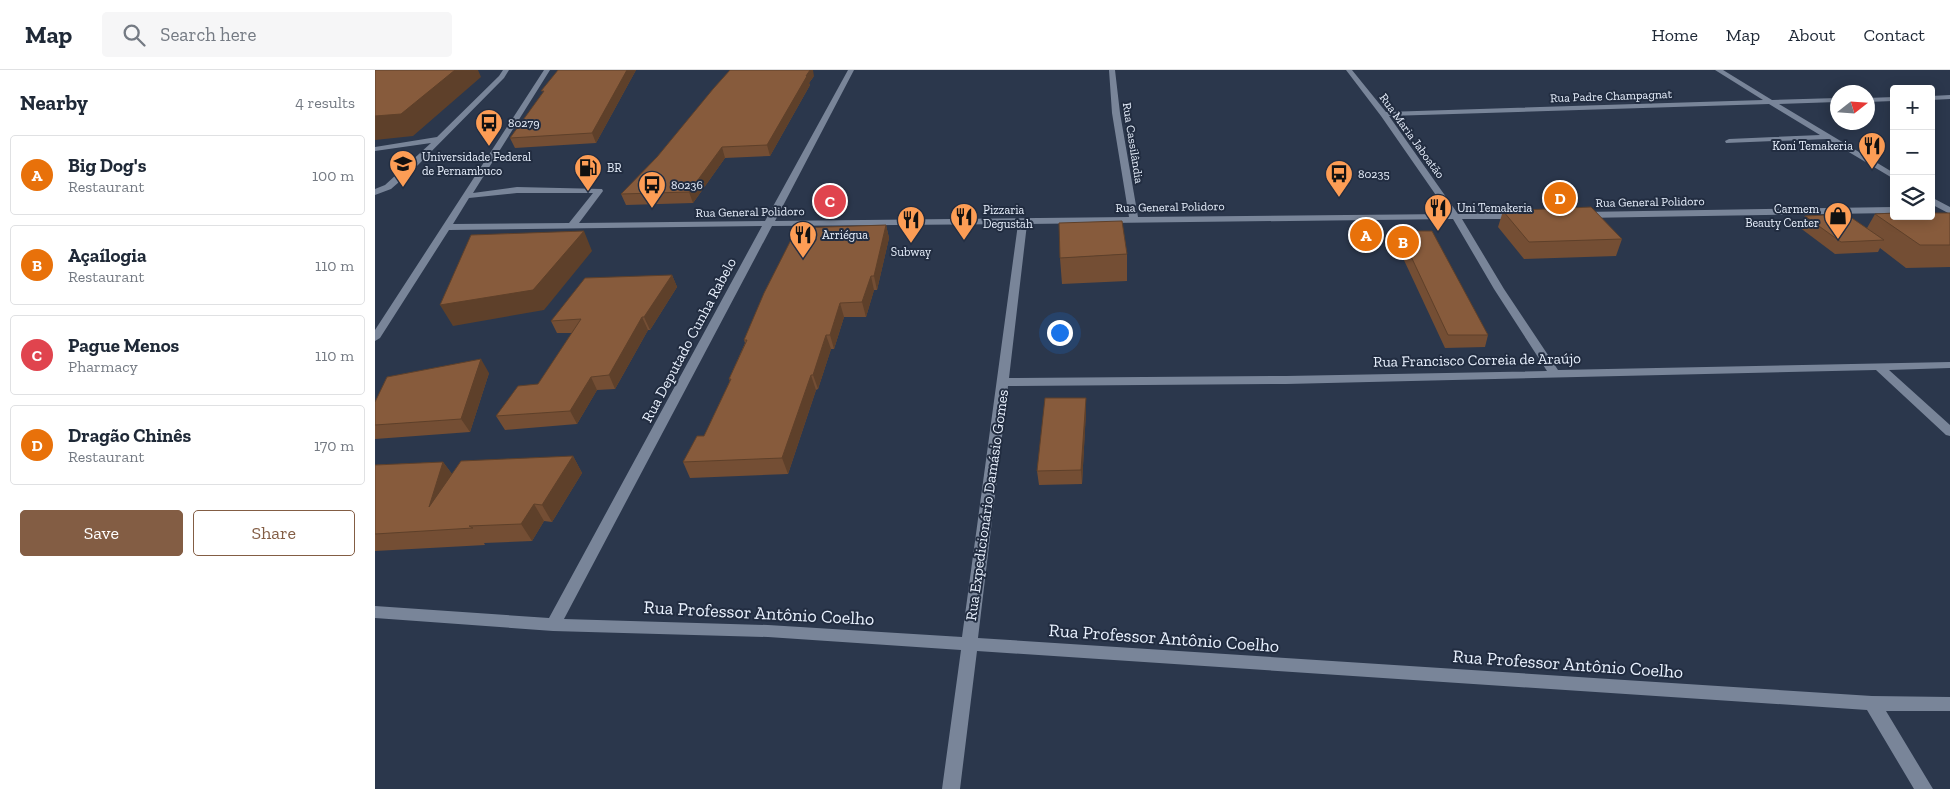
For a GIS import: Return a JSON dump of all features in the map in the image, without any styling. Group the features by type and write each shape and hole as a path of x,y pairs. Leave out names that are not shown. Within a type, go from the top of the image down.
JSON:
{"street":[{"path":"375,192 393,183 502,77 506,70"},
{"path":"375,338 547,70"},
{"name":"Rua Deputado Cunha Rabelo","path":"553,625 851,70"},
{"name":"Rua Cassilândia","path":"1112,70 1116,112 1134,220"},
{"name":"Rua Maria Jaboatão","path":"1349,70 1384,114 1455,217 1554,373"},
{"path":"1718,70 1891,175"},
{"path":"1935,98 1950,97"},
{"path":"1875,100 1890,99"},
{"name":"Rua Padre Champagnat","path":"1384,114 1830,100"},
{"path":"1729,141 1828,137"},
{"path":"375,149 439,139"},
{"path":"465,196 517,190 599,191 586,210 571,226"},
{"path":"1935,202 1949,210"},
{"path":"1935,209 1949,210"},
{"name":"Rua General Polidoro","path":"1575,215 1890,210"},
{"name":"Rua General Polidoro","path":"446,227 1525,216"},
{"name":"Rua Expedicionário Damásio Gomes","path":"951,789 1023,221"},
{"name":"Rua Francisco Correia de Araújo","path":"1004,382 1286,380 1950,365"},
{"path":"1878,366 1950,432"},
{"name":"Rua Professor Antônio Coelho","path":"375,612 553,625 768,631 969,646 1872,703 1950,704"},
{"path":"1872,703 1924,789"}],"building":[{"path":"375,70 455,70 401,114 375,116"},
{"path":"558,70 627,70 592,133 510,138 544,91 541,91"},
{"path":"730,70 810,70 767,145 722,147 689,192 621,194 657,157"},
{"path":"1591,207 1622,239 1529,242 1503,211"},
{"path":"1890,213 1890,220 1935,220 1935,213 1950,213 1950,245 1920,245 1875,214"},
{"path":"1846,214 1884,240 1841,242 1805,216"},
{"path":"1122,221 1127,254 1060,258 1059,223"},
{"path":"886,225 874,276 871,276 862,302 840,303 830,335 826,335 813,375 811,375 782,458 683,462 697,436 704,436 731,379 729,379 747,340 744,340 764,293 797,228"},
{"path":"584,231 533,290 440,305 471,235"},
{"path":"1399,231 1432,231 1488,335 1448,335"},
{"path":"672,275 644,317 642,317 609,375 591,377 570,411 496,416 518,386 538,384 581,319 551,321 585,278"},
{"path":"481,359 461,419 375,425 375,402 387,377"},
{"path":"1045,398 1086,398 1081,470 1037,471"},
{"path":"573,456 542,505 534,504 521,524 469,526 473,528 375,534 375,465 443,462 429,507 461,461"}],"place":[{"name":"80279","path":"489,147"},
{"name":"Koni Temakeria","path":"1872,170"},
{"name":"Universidade Federal de Pernambuco","path":"403,188"},
{"name":"BR","path":"588,192"},
{"name":"80235","path":"1339,198"},
{"name":"Dragão Chinês","path":"1560,198"},
{"name":"Pague Menos","path":"830,201"},
{"name":"80236","path":"652,209"},
{"name":"Uni Temakeria","path":"1438,232"},
{"name":"Big Dog's","path":"1366,235"},
{"name":"Carmem Beauty Center","path":"1838,240"},
{"name":"Pizzaria Degustah","path":"964,241"},
{"name":"Açaílogia","path":"1403,242"},
{"name":"Subway","path":"911,244"},
{"name":"Arriégua","path":"803,259"}]}
